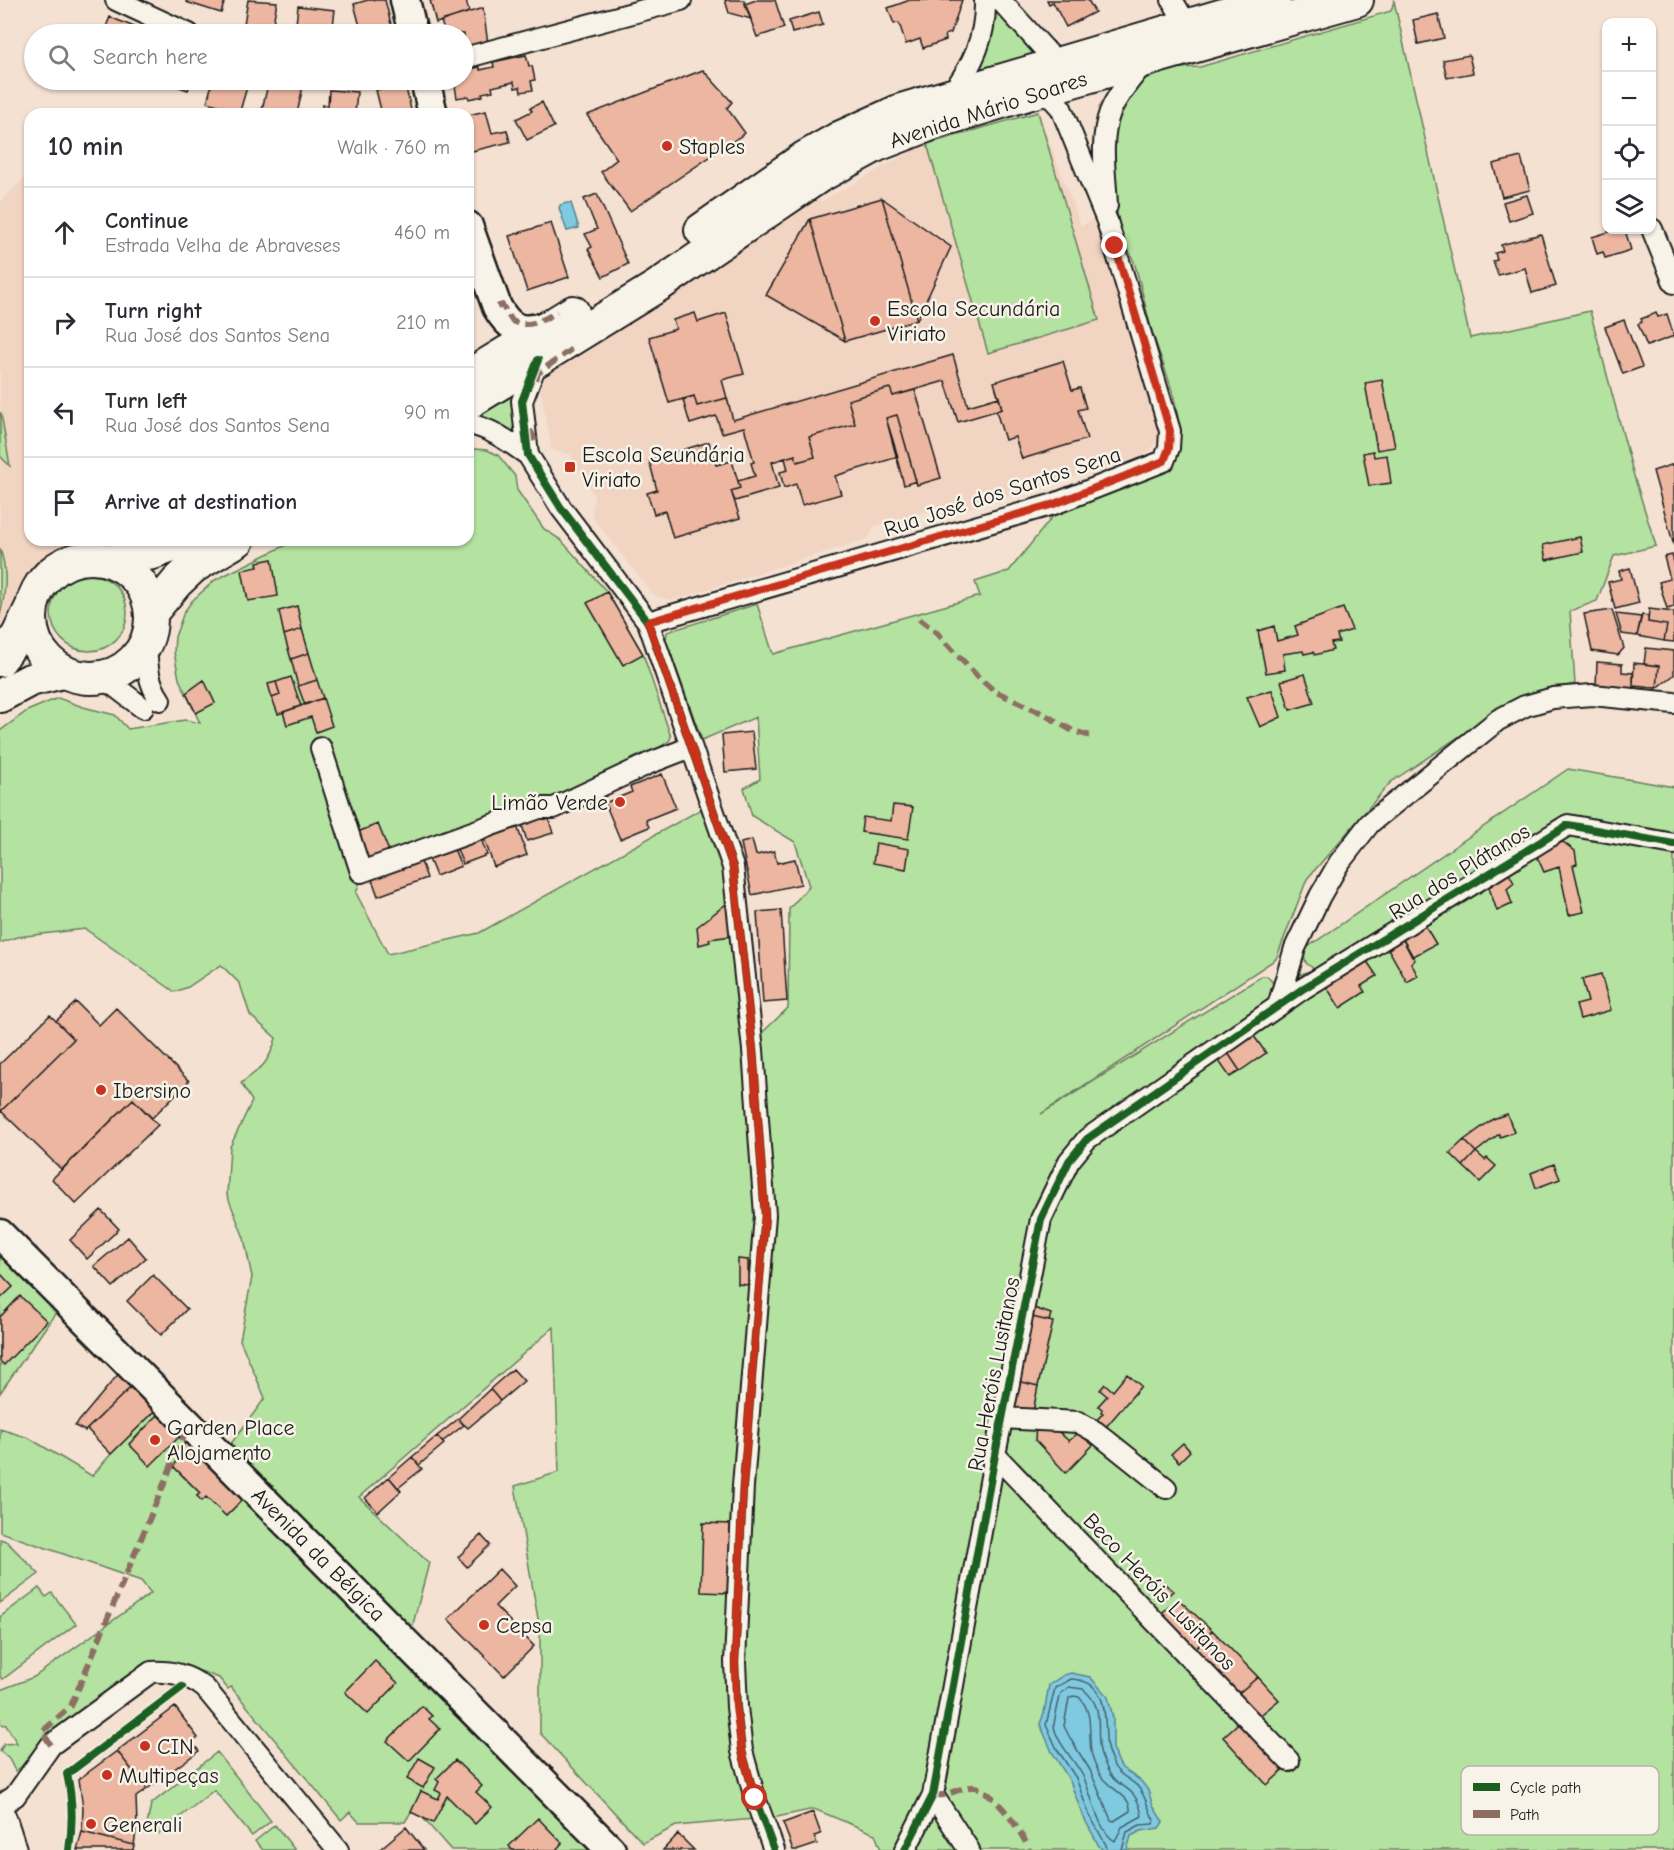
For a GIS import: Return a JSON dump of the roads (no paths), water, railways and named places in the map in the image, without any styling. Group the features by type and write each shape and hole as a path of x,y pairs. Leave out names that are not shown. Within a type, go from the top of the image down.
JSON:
{"main road":[{"path":"405,0 411,24"},
{"name":"Avenida Mário Soares","path":"475,372 646,268 804,158 868,124 901,110 1057,63 1179,13 1274,0"},
{"name":"Avenida Mário Soares","path":"474,399 658,285 828,171 877,145 937,122 1034,92 1357,0"},
{"path":"427,90 432,108"},
{"path":"474,243 497,307 504,319 512,327 521,330 550,326"},
{"path":"475,372 493,348 496,336 497,307"},
{"path":"109,561 153,553 172,546"},
{"path":"151,613 193,567 228,546"},
{"path":"0,660 18,635 39,586 52,572 70,561 89,558 109,561 125,568 138,580 147,595 151,613 151,629 146,644 125,668 110,675 95,678 79,677 63,672 47,660 36,644 31,625 32,605"},
{"path":"0,696 30,680 63,672"},
{"name":"Avenida da Bélgica","path":"0,1234 611,1850"},
{"path":"0,1819 10,1850"}],"street":[{"path":"116,0 168,24"},
{"path":"474,55 681,0"},
{"path":"951,94 968,72 977,51 984,28 985,0"},
{"path":"1000,0 1057,63"},
{"name":"Rua José dos Santos Sena","path":"1107,221 1105,141 1107,124 1117,99 1145,60"},
{"name":"Rua José dos Santos Sena","path":"648,622 1054,504 1164,461 1169,448 1170,431 1107,221 1061,108 1052,98 1034,92"},
{"path":"1654,234 1674,283"},
{"path":"528,455 522,402 538,360"},
{"path":"474,425 498,435 528,455 561,508 648,622 733,867 761,1138 765,1215 743,1486 735,1662 736,1707 742,1751 755,1798 774,1850"},
{"path":"95,678 152,704 154,691 147,665 146,644"},
{"path":"1278,1006 1295,948 1339,863 1370,823 1498,720 1525,706 1553,698 1592,695 1672,700"},
{"path":"321,748 361,872 539,808 554,808 650,763 691,747"},
{"name":"Rua dos Plátanos","path":"1278,1006 1568,825 1674,844"},
{"name":"Rua Heróis Lusitanos","path":"905,1850 933,1795 1041,1219 1069,1161 1087,1139 1278,1006"},
{"path":"1002,1418 1078,1422 1096,1432 1166,1488"},
{"name":"Beco Heróis Lusitanos","path":"995,1455 1289,1761"},
{"path":"0,1806 15,1796 51,1745 151,1672 170,1672 184,1675 205,1688 338,1850"},
{"path":"933,1795 969,1850"}],"water":[{"path":"571,203 579,228 567,231 559,208 560,205"},
{"path":"1071,1673 1090,1677 1108,1697 1113,1718 1113,1748 1119,1763 1122,1768 1141,1781 1148,1790 1153,1806 1163,1822 1159,1828 1141,1831 1131,1836 1127,1850 1103,1850 1099,1846 1083,1816 1070,1781 1052,1752 1040,1724 1049,1685"}],"place":[{"name":"Staples","path":"667,146"},
{"name":"Escola Secundária Viriato","path":"875,321"},
{"name":"Escola Seundária Viriato","path":"570,467"},
{"name":"Limão Verde","path":"620,802"},
{"name":"Ibersino","path":"101,1090"},
{"name":"Garden Place Alojamento","path":"155,1440"},
{"name":"Cepsa","path":"484,1625"},
{"name":"CIN","path":"145,1746"},
{"name":"Multipeças","path":"107,1775"},
{"name":"Generali","path":"91,1824"}]}
